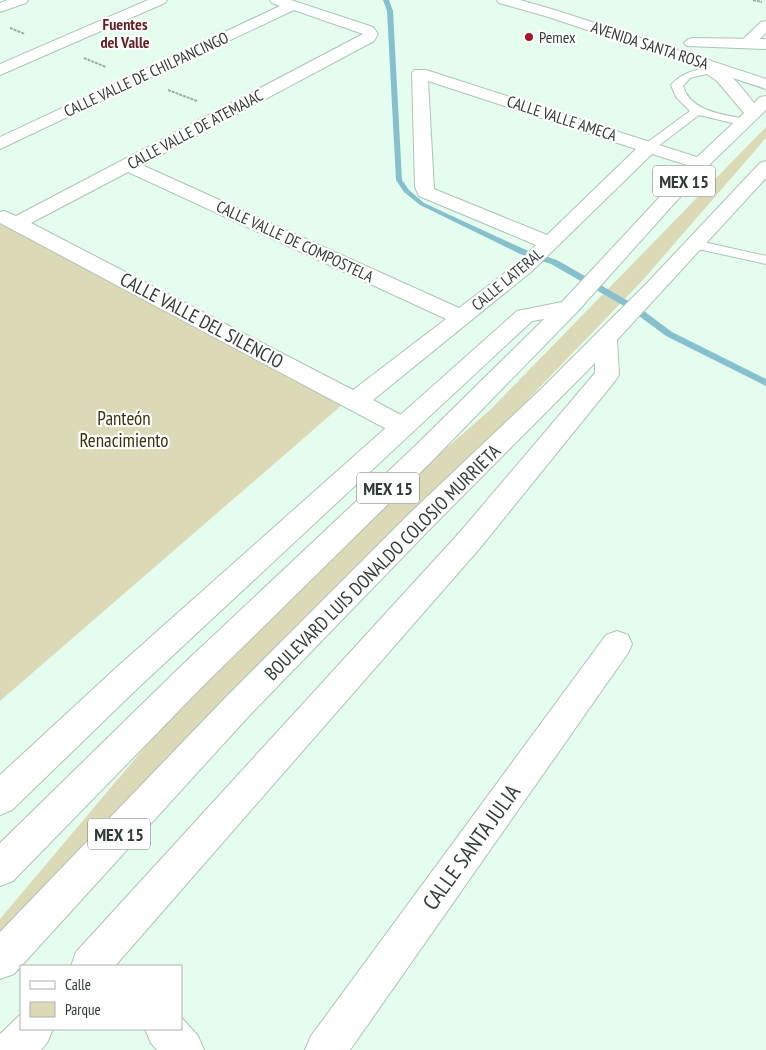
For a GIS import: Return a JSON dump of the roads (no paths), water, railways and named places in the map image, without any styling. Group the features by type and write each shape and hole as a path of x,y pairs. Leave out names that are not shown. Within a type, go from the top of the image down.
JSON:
{"main road":[{"path":"0,8 21,0"},
{"path":"0,70 160,0"},
{"name":"AVENIDA SANTA ROSA","path":"504,0 766,84"},
{"name":"CALLE VALLE DE ATEMAJAC","path":"8,219 128,165 369,38 371,34 368,30 285,2"},
{"name":"CALLE VALLE DE CHILPANCINGO","path":"0,144 285,2"},
{"path":"742,51 766,25"},
{"name":"AVENIDA SANTA ROSA","path":"673,37 692,43 742,51 766,44"},
{"path":"699,61 715,69 728,80 755,112"},
{"name":"CALLE VALLE AMECA","path":"539,255 426,192 424,187 419,75 423,73 700,164"},
{"name":"MEX 15","path":"0,868 191,677 417,460 574,300 700,164 755,112"},
{"name":"CALLE LATERAL","path":"356,402 539,255 649,147"},
{"name":"CALLE VALLE DE COMPOSTELA","path":"128,165 461,317"},
{"name":"BOULEVARD LUIS DONALDO COLOSIO MURRIETA","path":"0,960 237,708 414,528 655,288 766,167"},
{"name":"CALLE VALLE DEL SILENCIO","path":"8,219 403,427"},
{"path":"0,798 128,677 524,316 574,300"},
{"path":"100,962 470,540 607,375 615,328"},
{"name":"CALLE SANTA JULIA","path":"325,1050 617,644"},
{"path":"13,1050 32,1030"},
{"path":"166,1030 184,1050"}],"lane":[{"path":"697,111 680,95 677,85 686,76 715,69"},
{"path":"649,147 697,111 755,112"},
{"path":"694,244 766,260"}],"waterway":[{"path":"386,0 390,11 399,180 406,191 422,204 523,252 554,262 634,308 669,334 766,383"}],"place":[{"name":"Pemex","path":"529,37"}],"district":[{"name":"Fuentes del Valle","path":"125,33"}],"park label":[{"name":"Panteón Renacimiento","path":"124,429"}]}
